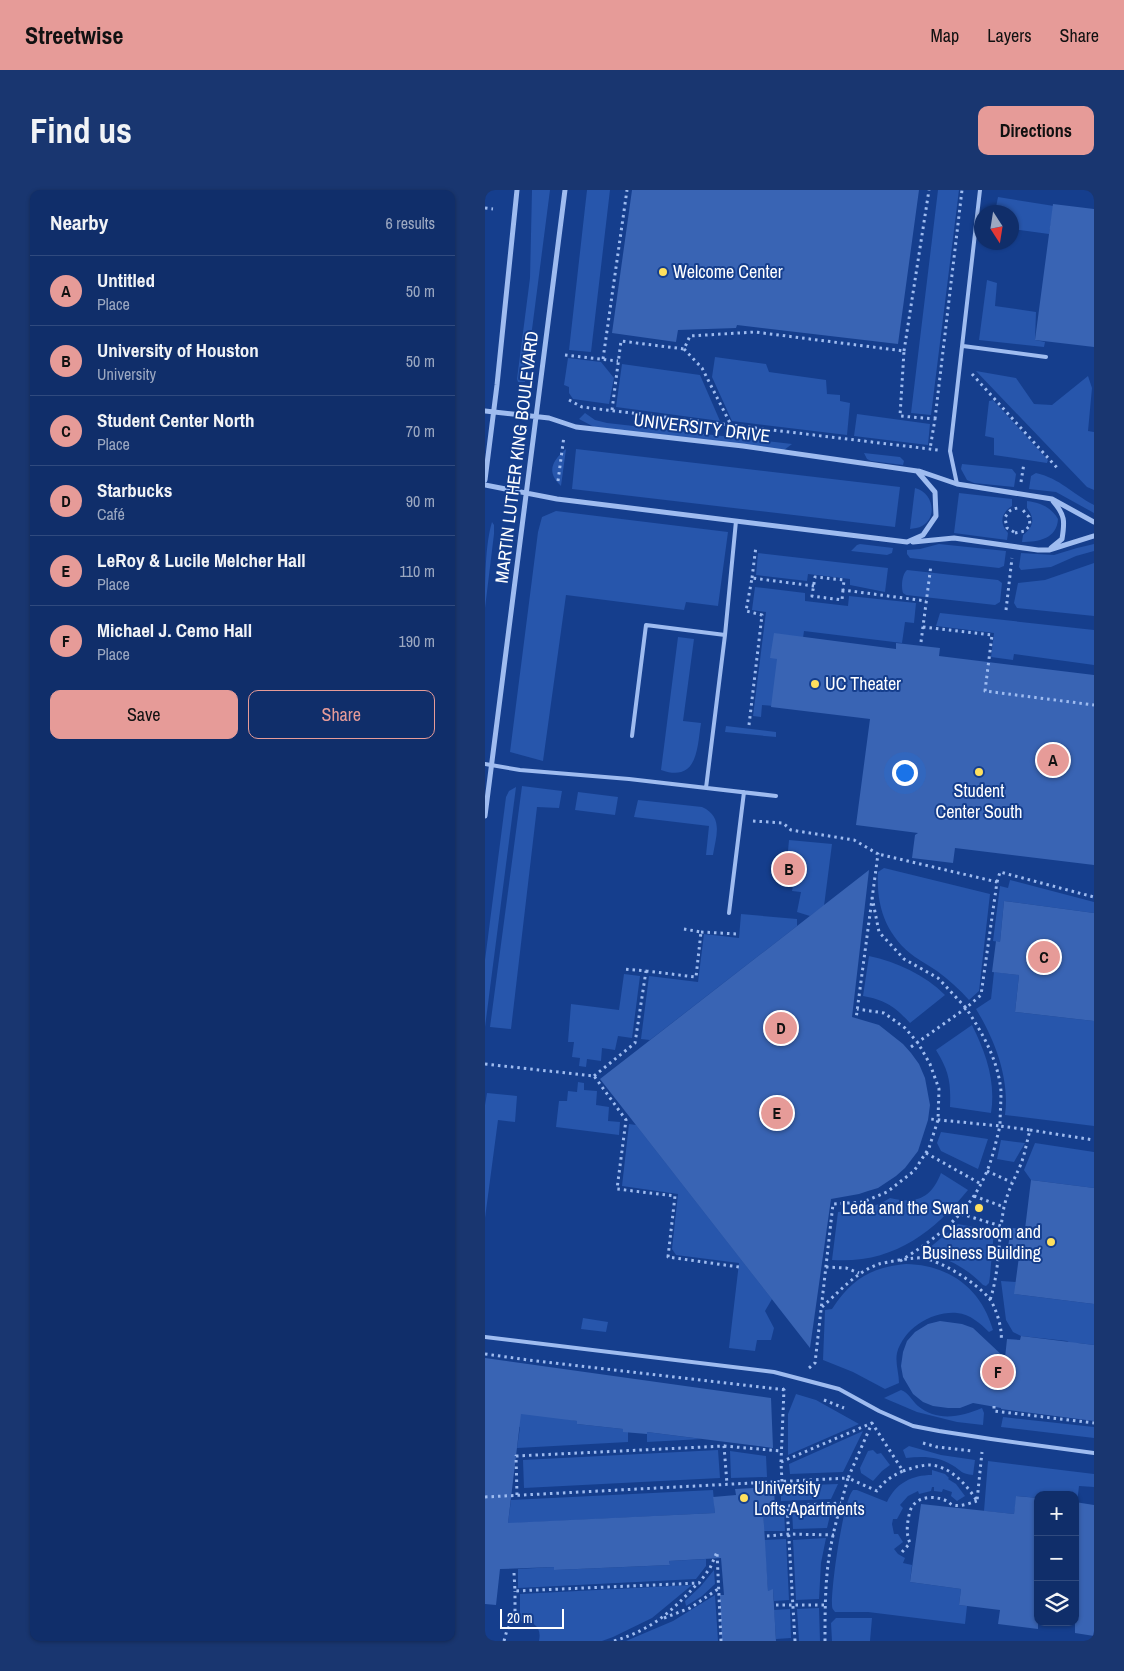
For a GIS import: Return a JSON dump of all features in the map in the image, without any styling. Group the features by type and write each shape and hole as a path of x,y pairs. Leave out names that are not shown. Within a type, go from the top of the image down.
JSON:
{"street":[{"name":"MARTIN LUTHER KING BOULEVARD","path":"485,480 517,190"},
{"name":"MARTIN LUTHER KING BOULEVARD","path":"485,816 565,190"},
{"name":"UNIVERSITY DRIVE","path":"485,411 549,418 576,427 743,446 917,470 957,484 1052,499 1094,522"},
{"path":"907,542 923,535 936,516 935,492 917,470"},
{"path":"485,484 527,494 907,542 954,538 1049,550 1094,536"},
{"path":"1049,550 1062,540 1065,526 1063,513 1052,499"}],"lane":[{"path":"957,484 951,451 980,190"},
{"path":"963,346 1046,358"},
{"path":"706,788 725,635 735,521"},
{"path":"632,736 646,625 725,635"},
{"path":"485,764 521,770 776,796"},
{"path":"729,913 744,792"},
{"path":"485,1337 774,1372 839,1389 913,1426 1094,1453"}],"path":[{"path":"603,359 626,190"},
{"path":"929,190 904,351 900,416 935,420"},
{"path":"930,449 962,190"},
{"path":"485,208 493,209"},
{"path":"684,349 690,336 755,332 904,351"},
{"path":"612,410 621,341 684,349 702,368 731,425"},
{"path":"565,354 618,361"},
{"path":"971,373 1059,470"},
{"path":"569,400 581,407 951,451"},
{"path":"558,481 564,436"},
{"path":"1015,533 1025,531 1030,525 1029,516 1024,510 1018,508"},
{"path":"749,726 762,615 747,611 756,546"},
{"path":"921,642 931,565"},
{"path":"815,577 844,580 843,590 842,600 812,596 815,577"},
{"path":"752,578 814,586"},
{"path":"843,590 926,601"},
{"path":"923,627 992,635 985,691 1094,705"},
{"path":"750,821 783,823 791,830 854,840 878,854 997,882"},
{"path":"856,1020 878,854"},
{"path":"911,1047 981,995 1000,872 1094,898"},
{"path":"872,897 879,932 904,959 938,978 966,1008 982,1032 996,1065 1001,1091 1000,1126 987,1171 974,1196 961,1214 920,1248 900,1261"},
{"path":"684,929 738,934"},
{"path":"624,968 696,977 701,932"},
{"path":"485,1064 594,1076 635,1043 646,971"},
{"path":"782,1482 783,1390 815,1363 833,1204 863,1202 887,1192 914,1170 929,1148 938,1120 939,1089 930,1064 918,1043 905,1028 884,1013 857,1009"},
{"path":"594,1076 626,1120 617,1189 675,1196 668,1257 739,1267"},
{"path":"930,1119 1000,1126 1094,1140"},
{"path":"990,1300 996,1283 1001,1226 1005,1207 1011,1182 1021,1163 1030,1130"},
{"path":"926,1153 981,1184"},
{"path":"987,1171 1011,1182"},
{"path":"974,1196 1005,1207"},
{"path":"961,1214 1001,1226"},
{"path":"821,1307 859,1272 881,1264 921,1258 946,1266 969,1280 990,1300 1003,1332 1001,1341"},
{"path":"826,1267 846,1268 859,1272"},
{"path":"485,1354 565,1365 793,1390"},
{"path":"820,1398 847,1410"},
{"path":"995,1406 994,1411 1094,1423"},
{"path":"825,1641 825,1605 829,1557 841,1503 849,1478 879,1410"},
{"path":"864,1419 880,1427"},
{"path":"781,1462 873,1423"},
{"path":"873,1423 903,1471"},
{"path":"919,1442 937,1447 982,1452 977,1501"},
{"path":"517,1495 516,1456 724,1446 781,1452"},
{"path":"724,1446 727,1484"},
{"path":"485,1497 849,1478 877,1491 892,1476 916,1467 931,1465 943,1468 955,1476 977,1501"},
{"path":"902,1552 910,1543 907,1528 911,1508 918,1500 938,1499 959,1506 977,1501"},
{"path":"795,1641 787,1506 841,1503"},
{"path":"767,1536 789,1534 834,1535"},
{"path":"661,1619 699,1582 710,1568 717,1552 721,1641"},
{"path":"504,1641 507,1630 515,1617 515,1573"},
{"path":"515,1591 699,1582"},
{"path":"614,1641 634,1634 661,1619 690,1608 718,1589"},
{"path":"776,1605 825,1605"}],"shaded area":[{"path":"532,190 550,190 525,382 518,382 530,278"},
{"path":"587,190 610,190 591,352 569,350"},
{"path":"938,190 959,190 931,415 911,413"},
{"path":"998,197 1054,206 1049,234 1019,230 1019,205 996,205"},
{"path":"987,280 997,283 995,306 1036,312 1035,340 1045,342 1044,347 979,340"},
{"path":"715,357 766,364 769,372 826,380 827,394 840,395 840,401 850,403 847,435 732,421 712,377"},
{"path":"568,358 601,362 614,378 609,404 573,399 569,393 569,387 564,385"},
{"path":"622,364 700,375 720,421 616,407"},
{"path":"976,371 1016,378 1034,404 1052,405 1088,376 1092,388 1088,431 1094,432 1094,490 1087,487"},
{"path":"993,400 1048,460 1047,463 994,455 994,438 985,436 989,401"},
{"path":"585,413 595,420 607,423 792,444 784,450 596,428 579,419"},
{"path":"857,414 930,424 928,445 854,436"},
{"path":"566,449 561,486 553,476 552,471 554,462"},
{"path":"576,449 900,487 895,527 572,489"},
{"path":"864,453 900,457 904,461 903,465 871,461 867,459"},
{"path":"962,464 1012,469 1016,474 1014,487 974,483 967,480 961,469"},
{"path":"1036,473 1052,479 1094,505 1094,513 1056,492 1029,489 1031,476"},
{"path":"915,488 926,494 932,511 927,522 921,527 910,529"},
{"path":"959,493 1012,499 1012,506 1005,512 1002,522 1008,533 1007,540 954,533"},
{"path":"1027,501 1045,506 1058,519 1054,531 1046,538 1022,542 1023,535 1029,529 1032,522 1027,508"},
{"path":"556,511 728,532 718,606 686,602 684,610 566,595 543,761 510,752 538,532 542,517"},
{"path":"492,522 494,534 485,608 485,575"},
{"path":"860,544 893,548 892,553 887,555 851,551"},
{"path":"939,544 1006,551 1004,566 999,568 910,558 907,554 907,550"},
{"path":"1094,544 1094,551 1076,556 1051,567 1021,570 1019,567 1021,553 1054,555"},
{"path":"758,553 888,568 885,592 850,585 850,579 808,574 807,581 756,575"},
{"path":"1094,563 1094,616 1017,608 1014,603 1018,583 1045,580"},
{"path":"907,570 998,580 1002,583 1000,602 995,605 906,595 903,593 902,584"},
{"path":"755,587 805,593 805,601 848,606 849,596 916,603 914,623 905,622 902,643 804,631 803,638 780,657 774,706 762,705 761,717 753,716 766,612 752,610"},
{"path":"940,613 1094,630 1094,665 1014,654 1013,660 991,657 994,633 936,626"},
{"path":"678,637 694,639 683,721 701,723 693,761 682,772 673,773 661,770"},
{"path":"726,726 776,732 776,737 725,732"},
{"path":"522,786 562,791 559,808 537,807 511,1029 490,1027"},
{"path":"516,787 485,1027 485,960 506,797 509,791"},
{"path":"578,792 618,797 615,815 575,810"},
{"path":"638,800 702,807 709,811 716,822 717,828 713,855 706,855 709,826 634,817"},
{"path":"789,840 832,844 824,906 810,916 797,912 801,892 792,891 795,876 786,873"},
{"path":"884,868 990,894 979,991 969,1000 946,978 905,949 890,930 881,908 879,897 878,872"},
{"path":"1010,880 1094,902 1094,913 1004,901 1000,942 993,941 1000,886 1008,888"},
{"path":"741,914 797,919 797,926 650,1040 641,1039 649,976 698,982 704,934 739,938"},
{"path":"869,956 890,962 920,975 945,995 910,1023 889,1005 863,996"},
{"path":"994,972 1019,975 1015,1012 1094,1021 1094,1126 1005,1115 1006,1101 1003,1074 995,1047 976,1009 991,999"},
{"path":"624,974 640,976 632,1038 618,1036 615,1050 602,1048 601,1061 587,1059 586,1067 579,1066 580,1058 572,1057 574,1042 568,1042 571,1004 619,1010"},
{"path":"972,1025 982,1046 989,1068 992,1090 991,1113 950,1107 948,1077 944,1064 936,1050"},
{"path":"578,1082 584,1083 584,1090 597,1091 596,1105 609,1107 608,1121 620,1122 619,1135 556,1127 559,1101 567,1101 568,1091 577,1092"},
{"path":"487,1093 517,1096 515,1122 498,1120 485,1218 485,1105"},
{"path":"629,1124 636,1125 772,1299 765,1311 774,1328 771,1340 757,1340 755,1351 729,1348 739,1263 676,1255 672,1249 678,1194 622,1186"},
{"path":"941,1132 988,1139 978,1169 941,1151 937,1143"},
{"path":"1001,1140 1025,1143 1014,1162 997,1159"},
{"path":"1035,1143 1094,1152 1094,1188 1031,1180 1024,1170"},
{"path":"941,1173 968,1190 925,1233 892,1251 873,1257 854,1260 832,1260 838,1212 871,1207 890,1198 915,1200 922,1198 932,1189"},
{"path":"958,1224 994,1231 989,1283 986,1286 952,1262 930,1253 928,1249"},
{"path":"906,1264 922,1265 936,1269 949,1274 961,1282 972,1291 980,1302 988,1315 993,1330 989,1332 971,1317 957,1313 948,1313 929,1318 912,1329 901,1344 896,1360 899,1383 885,1389 853,1372 823,1360 825,1310 832,1309 847,1290 863,1277 882,1268"},
{"path":"1001,1281 1016,1282 1015,1294 1094,1304 1094,1345 1078,1343 1077,1347 1067,1341 1021,1336 1013,1332 1006,1320"},
{"path":"583,1318 608,1322 606,1332 581,1329"},
{"path":"901,1390 925,1411 941,1416 958,1416 982,1408 984,1413 983,1425 957,1422 917,1412 884,1398"},
{"path":"796,1394 816,1400 859,1424 788,1455 788,1414"},
{"path":"519,1410 577,1421 577,1424 623,1429 623,1431 628,1432 628,1442 517,1448 520,1427 517,1426"},
{"path":"1003,1417 1094,1427 1094,1438 1001,1427"},
{"path":"863,1431 843,1472 790,1474 789,1464"},
{"path":"647,1432 702,1439 647,1442"},
{"path":"909,1446 941,1455 975,1460 973,1475 964,1473 947,1462 936,1458 906,1458 903,1450"},
{"path":"718,1450 720,1478 524,1488 523,1460"},
{"path":"873,1450 877,1454 881,1453 890,1465 873,1481 861,1473 860,1468 868,1451"},
{"path":"730,1451 766,1456 767,1477 731,1478"},
{"path":"988,1461 1094,1474 1094,1487 1079,1486 1078,1491 1034,1491 1034,1498 1017,1496 1014,1514 984,1511"},
{"path":"932,1470 945,1474 965,1496 957,1501 951,1496 952,1492 943,1489 942,1492 934,1491 934,1487 932,1487 931,1491 919,1494 918,1491 908,1496 900,1505 903,1508 897,1519 893,1519 894,1534 898,1534 903,1542 894,1549 905,1558 903,1563 912,1565 910,1582 961,1589 959,1605 967,1606 965,1624 868,1612 835,1612 832,1608 832,1596 836,1564 845,1510 853,1490 887,1502 895,1490 905,1481 925,1475 932,1475"},
{"path":"838,1484 831,1499 781,1501 781,1486"},
{"path":"713,1490 715,1513 517,1523 507,1530 511,1500"},
{"path":"832,1507 827,1528 793,1529 792,1510"},
{"path":"784,1508 785,1531 764,1531 763,1509"},
{"path":"826,1538 821,1563 819,1599 796,1600 793,1540"},
{"path":"786,1539 789,1600 774,1601 773,1590 768,1591 764,1540"},
{"path":"706,1559 706,1566 696,1579 518,1588 518,1569 554,1567 555,1570 670,1565 669,1561"},
{"path":"714,1570 715,1584 702,1596 686,1606 685,1601"},
{"path":"692,1585 652,1618 602,1641 539,1641 540,1636 536,1626 529,1622 520,1621 520,1594"},
{"path":"715,1595 718,1641 626,1641 673,1621"},
{"path":"819,1608 820,1641 799,1641 797,1609"},
{"path":"790,1609 791,1638 776,1639 774,1610"},
{"path":"836,1618 872,1618 870,1641 832,1641 831,1623"}],"building":[{"path":"632,190 919,190 898,344 737,325 736,328 678,330 676,342 612,333"},
{"path":"1053,204 1094,209 1094,347 1035,340"},
{"name":"Student Center South","path":"774,633 896,649 896,643 940,648 939,656 1094,675 1094,865 955,848 953,863 912,858 915,835 918,833 856,825 870,719 771,707 777,659 770,658"},
{"path":"869,870 852,1017 879,1025 903,1044 911,1053 919,1064 925,1078 930,1105 928,1120 918,1151 905,1168 878,1188 859,1194 831,1199 810,1348 600,1079"},
{"path":"1004,901 1094,913 1094,1021 1015,1012 1019,975 992,972 996,941 1000,942"},
{"name":"Classroom and Business Building","path":"1031,1180 1094,1188 1094,1304 1014,1294 1020,1249 1008,1247 1011,1228 1025,1229"},
{"path":"940,1321 962,1324 973,1328 1005,1358 1007,1339 1020,1340 1021,1336 1094,1345 1094,1421 1001,1409 973,1403 960,1408 948,1408 933,1406 923,1402 913,1394 903,1377 901,1366 903,1352 907,1341 915,1332 928,1324"},
{"name":"University Lofts Apartments","path":"485,1358 771,1398 773,1448 647,1432 647,1434 623,1432 623,1429 577,1424 577,1421 521,1414 508,1523 715,1513 713,1497 736,1495 735,1489 774,1487 775,1509 763,1509 768,1591 773,1589 776,1641 722,1641 720,1595 724,1595 721,1558 669,1561 670,1565 554,1570 554,1567 500,1569 496,1605 485,1604"},
{"path":"1016,1496 1034,1498 1034,1626 1038,1626 1038,1629 998,1624 1000,1610 959,1605 961,1589 910,1582 921,1504 1014,1514"},
{"path":"1079,1503 1094,1505 1094,1636 1075,1633 1075,1626 1079,1626"}],"place":[{"name":"Welcome Center","path":"663,272"},
{"name":"UC Theater","path":"815,684"},
{"name":"Untitled","path":"1053,760"},
{"name":"Student Center South","path":"979,772"},
{"name":"University of Houston","path":"789,869"},
{"name":"Student Center North","path":"1044,957"},
{"name":"Starbucks","path":"781,1028"},
{"name":"LeRoy & Lucile Melcher Hall","path":"777,1113"},
{"name":"Leda and the Swan","path":"979,1208"},
{"name":"Classroom and Business Building","path":"1051,1242"},
{"name":"Michael J. Cemo Hall","path":"998,1372"},
{"name":"University Lofts Apartments","path":"744,1498"}]}
